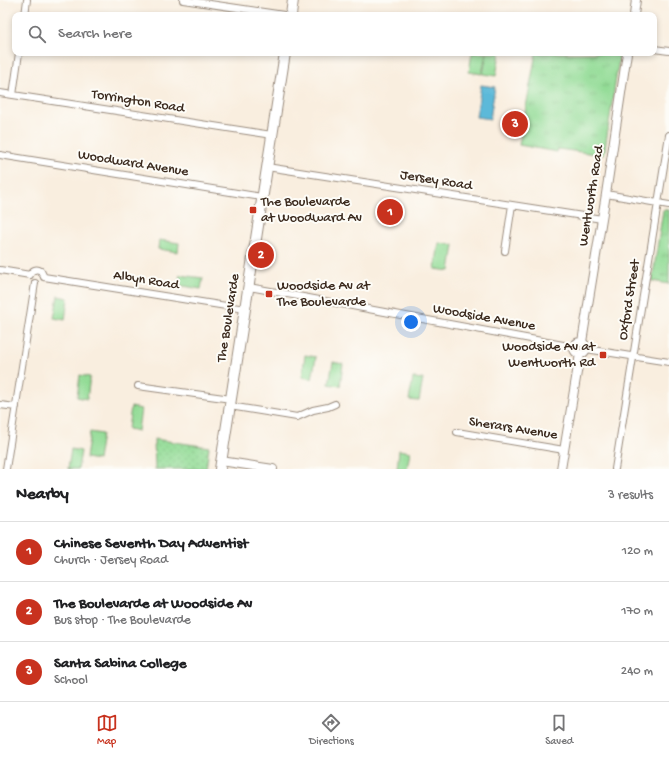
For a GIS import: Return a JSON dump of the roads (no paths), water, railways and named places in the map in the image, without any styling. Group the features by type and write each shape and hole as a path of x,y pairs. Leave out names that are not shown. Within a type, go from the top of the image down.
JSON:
{"main road":[{"path":"291,12 293,0"},
{"name":"The Boulevarde","path":"221,465 285,56"}],"street":[{"path":"25,12 27,0"},
{"path":"183,0 264,12"},
{"path":"634,12 636,0"},
{"path":"657,49 669,51"},
{"path":"13,95 19,56"},
{"name":"Wentworth Road","path":"561,469 583,348 628,56"},
{"name":"Torrington Road","path":"0,93 272,135"},
{"name":"Oxford Street","path":"615,469 669,135"},
{"name":"Woodward Avenue","path":"0,155 262,197"},
{"name":"Jersey Road","path":"267,167 602,219"},
{"path":"606,194 669,205"},
{"path":"505,251 512,205"},
{"path":"30,275 32,271 37,269 41,271 44,278 41,282 35,284"},
{"path":"0,270 30,275"},
{"path":"30,275 30,279 35,284"},
{"name":"Albyn Road","path":"44,278 245,309"},
{"path":"6,469 35,284"},
{"name":"Woodside Avenue","path":"249,287 574,347"},
{"path":"574,347 575,351 583,348 669,362"},
{"path":"138,386 230,402 297,417 313,410 335,404"},
{"path":"0,405 16,407"},
{"name":"Sherars Avenue","path":"457,432 564,450"},
{"path":"221,465 273,469"}],"water":[{"path":"481,85 495,87 490,119 476,117"}],"place":[{"name":"Santa Sabina College","path":"515,124"},
{"name":"The Boulevarde at Woodward Av","path":"253,210"},
{"name":"Chinese Seventh Day Adventist","path":"390,212"},
{"name":"The Boulevarde at Woodside Av","path":"261,255"},
{"name":"Woodside Av at The Boulevarde","path":"269,294"},
{"name":"Woodside Av at Wentworth Rd","path":"603,355"}]}
